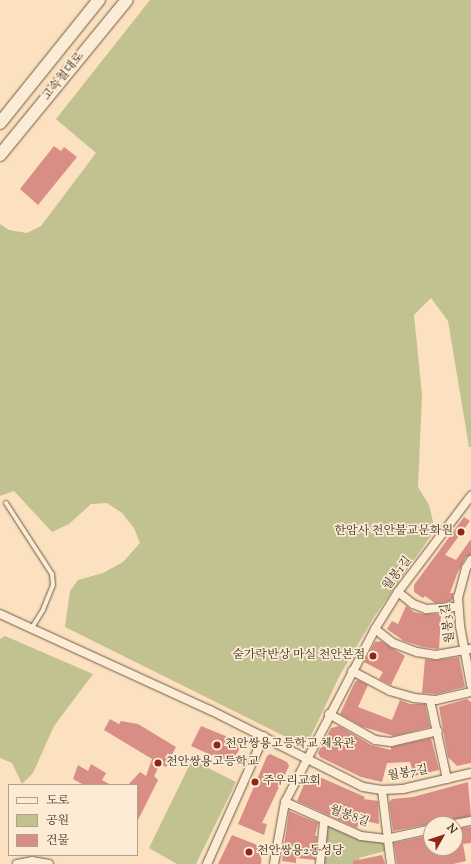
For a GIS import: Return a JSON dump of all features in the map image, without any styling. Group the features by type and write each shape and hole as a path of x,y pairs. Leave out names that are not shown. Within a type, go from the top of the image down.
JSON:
{"main road":[{"name":"고속철대로","path":"0,123 99,0"},
{"name":"고속철대로","path":"0,155 127,0"}],"street":[{"name":"월봉1길","path":"274,864 286,802 329,714 375,629 398,592 471,496"},
{"name":"월봉3길","path":"471,560 466,568 458,597 458,607 468,649 471,685"},
{"path":"398,592 413,604 426,609 458,607"},
{"name":"월봉7길","path":"0,614 264,736 363,787 382,790 447,779 471,773"},
{"path":"375,629 393,643 417,652 436,655 468,649"},
{"path":"352,672 390,691 430,700 471,692"},
{"name":"월봉7길","path":"430,700 438,731 447,779"},
{"path":"329,714 375,740 391,742 438,731"},
{"path":"207,864 264,736"},
{"path":"382,790 386,839 391,864"},
{"name":"월봉8길","path":"286,802 324,821 361,836 386,839 423,831"},
{"path":"320,864 324,821"},
{"path":"17,864 32,861 48,864"}],"lane":[{"path":"6,504 52,574 53,585 43,610 31,629"}],"green space":[{"path":"150,0 471,0 471,447 469,447 448,321 431,298 414,315 422,395 418,487 429,505 435,530 374,617 340,675 309,740 302,745 65,627 70,591 78,580 103,573 123,562 140,543 134,528 122,513 107,503 91,504 69,524 52,532 14,491 0,496 0,224 9,230 27,233 41,226 96,153 56,119"},
{"path":"5,636 93,674 54,726 33,773 22,784 12,763 0,758 0,639"},
{"path":"192,760 236,782 196,864 177,864 149,848"},
{"path":"328,826 383,840 385,851 359,858 360,864 322,864"}],"building":[{"path":"54,146 61,151 64,147 77,157 38,205 20,189"},
{"path":"464,517 470,521 445,555 456,560 471,539 471,555 466,557 457,574 450,593 453,593 453,599 450,602 435,603 425,596 423,598 414,592 414,585"},
{"path":"406,606 414,612 424,614 441,614 439,649 423,647 404,641 387,629 392,621 398,624"},
{"path":"381,641 405,656 391,685 379,679 383,672 364,662 375,642"},
{"path":"459,657 465,687 437,694 422,693 425,659 437,660"},
{"path":"358,680 368,685 358,707 392,720 400,700 410,704 425,704 430,727 394,736 363,727 340,714 355,682"},
{"path":"467,699 471,702 471,763 457,766 448,757 439,707"},
{"path":"110,719 119,724 121,721 138,724 176,747 166,767 160,764 154,776 158,780 138,820 138,784 129,784 140,772 146,776 152,759 104,730"},
{"name":"천안쌍용고등학교 체육관","path":"201,726 243,743 231,764 191,746"},
{"path":"339,726 371,745 391,750 391,747 431,738 439,770 414,776 410,762 387,763 382,782 361,777 320,757 318,753 331,728"},
{"path":"270,754 287,762 289,766 262,823 267,824 264,835 238,824 267,756"},
{"path":"91,764 106,773 102,780 109,784 82,784 73,779 78,765 88,771"},
{"path":"313,774 365,797 364,799 378,801 379,824 360,820 357,828 297,801 307,777"},
{"path":"468,782 471,816 463,818 463,816 423,816 423,825 393,831 389,802 392,799 413,797"},
{"path":"289,811 318,823 315,836 317,836 315,860 296,858 296,863 282,861"},
{"path":"471,827 471,843 463,844 463,828"},
{"name":"천안쌍용2동성당","path":"232,835 262,847 261,864 218,864"},
{"path":"423,837 423,856 463,856 463,844 466,861 453,864 397,864 394,843"},
{"path":"382,855 385,864 353,864 353,861"}],"place":[{"name":"한암사 천안불교문화원","path":"461,532"},
{"name":"숟가락반상 마실 천안본점","path":"373,656"},
{"name":"천안쌍용고등학교 체육관","path":"217,745"},
{"name":"천안쌍용고등학교","path":"158,763"},
{"name":"주우리교회","path":"255,782"},
{"name":"천안쌍용2동성당","path":"249,852"}]}
